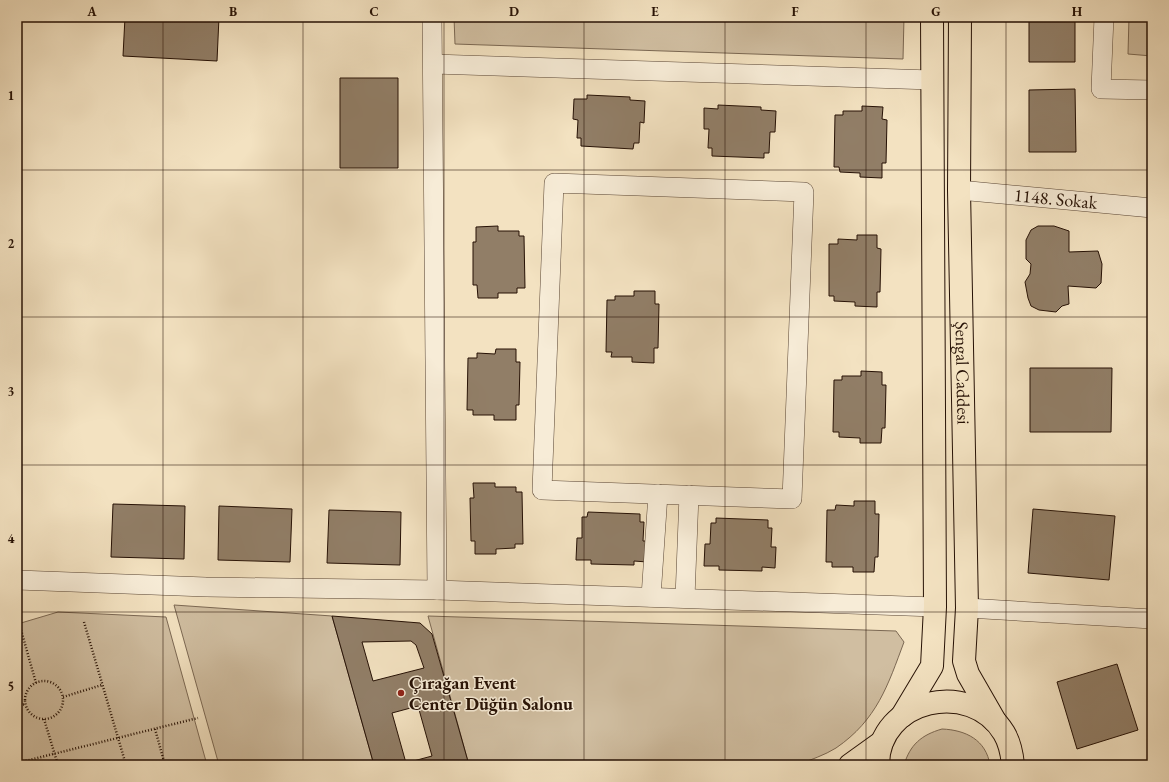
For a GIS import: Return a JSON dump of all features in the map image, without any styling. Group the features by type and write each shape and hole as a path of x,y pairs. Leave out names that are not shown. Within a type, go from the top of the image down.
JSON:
{"main road":[{"path":"850,765 882,742 891,728 902,716 932,666 935,607 932,17"},
{"name":"Şengal Caddesi","path":"960,17 959,190 967,608 964,661 968,674 995,721"},
{"path":"902,716 920,705 942,700 963,702 983,711 995,721 1004,733 1011,747 1013,765"},
{"path":"878,765 882,742"}],"street":[{"path":"432,17 437,590"},
{"path":"1104,17 1101,90 1152,90"},
{"path":"433,64 932,80"},
{"path":"554,183 804,192 792,499 689,495 542,490 554,183"},
{"name":"1148. Sokak","path":"959,190 1152,208"},
{"path":"651,597 658,494"},
{"path":"685,598 689,495"},
{"path":"17,580 206,587 437,590 935,607"},
{"path":"967,608 1152,619"}],"path":[{"path":"84,622 126,765"},
{"path":"21,630 36,683"},
{"path":"48,681 54,684 59,688 63,697 60,711 50,718 44,719 32,715 26,704 27,692 36,683 48,681"},
{"path":"63,697 102,685"},
{"path":"17,706 26,704"},
{"path":"17,763 198,718"},
{"path":"44,719 58,765"},
{"path":"154,729 165,765"}],"shaded area":[{"path":"454,17 904,17 903,59 455,44"},
{"path":"1129,17 1152,17 1152,56 1128,54"},
{"path":"174,605 332,616 374,765 219,765"},
{"path":"58,612 166,617 207,765 17,765 17,626 21,623"},
{"path":"428,616 896,631 904,642 879,701 862,726 836,748 797,765 469,765"},
{"path":"942,729 967,734 974,738 984,749 988,756 990,765 904,765 906,758 917,742 928,734"}],"building":[{"path":"125,17 219,17 217,61 123,56"},
{"path":"1029,17 1075,17 1075,62 1029,62"},
{"path":"340,78 398,78 398,168 340,168"},
{"path":"1075,89 1076,152 1029,152 1029,90"},
{"path":"587,95 630,97 630,100 645,101 644,123 640,122 639,143 634,143 633,149 581,146 581,138 577,138 578,120 573,119 574,99 587,99"},
{"path":"718,105 761,107 761,110 776,111 775,132 770,132 769,153 764,153 764,158 712,156 712,148 708,148 709,129 704,129 704,108 718,109"},
{"path":"862,106 883,107 882,119 887,120 886,163 882,163 882,178 860,177 860,173 840,172 839,167 834,167 835,115 843,115 843,111 862,111"},
{"path":"498,226 498,231 519,231 519,236 524,236 525,288 517,288 517,293 498,293 498,298 478,298 477,285 473,285 473,242 476,242 476,227"},
{"path":"1038,226 1054,226 1069,231 1069,252 1098,251 1102,264 1101,283 1096,288 1068,286 1069,304 1062,306 1056,312 1039,310 1031,306 1028,298 1025,282 1030,274 1031,264 1026,259 1026,240 1031,230"},
{"path":"857,235 877,235 877,248 881,249 880,292 877,292 877,307 855,306 855,302 834,301 834,296 829,296 829,244 838,244 838,239 857,240"},
{"path":"634,291 655,291 655,304 659,304 658,348 654,348 654,363 632,362 632,357 611,357 612,352 606,352 607,300 615,300 615,296 634,296"},
{"path":"496,349 516,349 516,362 520,362 519,405 516,405 516,420 494,420 494,415 473,415 473,410 467,410 468,358 477,358 477,353 495,354"},
{"path":"1030,368 1112,368 1111,432 1030,432"},
{"path":"861,371 882,372 882,385 886,385 885,428 882,428 881,443 860,443 860,438 839,437 839,432 833,432 834,380 842,380 842,376 861,376"},
{"path":"473,483 495,483 495,487 516,487 516,492 522,492 523,544 515,544 515,548 496,549 496,554 475,554 475,541 471,541 470,498 474,498"},
{"path":"854,501 875,501 875,514 879,514 878,557 875,557 874,572 853,572 853,567 832,567 832,562 826,562 827,510 835,510 836,505 854,506"},
{"path":"113,504 185,506 184,559 111,557"},
{"path":"219,506 292,509 290,562 218,560"},
{"path":"1033,509 1115,516 1109,580 1028,573"},
{"path":"329,510 401,512 400,565 327,563"},
{"path":"588,512 640,514 640,522 644,522 643,541 648,541 647,562 634,561 634,565 591,564 591,560 576,560 577,538 582,538 582,517 587,517"},
{"path":"716,518 768,520 768,528 772,528 771,547 776,547 775,568 762,567 762,571 719,570 719,566 704,566 705,544 710,544 711,523 716,523"},
{"name":"Çırağan Event Center Düğün Salonu","path":"332,616 420,623 432,634 469,765 374,765","holes":["411,641 416,645 424,668 373,681 362,642","418,706 432,756 406,763 392,713"]},
{"path":"1117,664 1138,730 1077,749 1057,682"}],"place":[{"name":"Çırağan Event Center Düğün Salonu","path":"401,693"}]}
